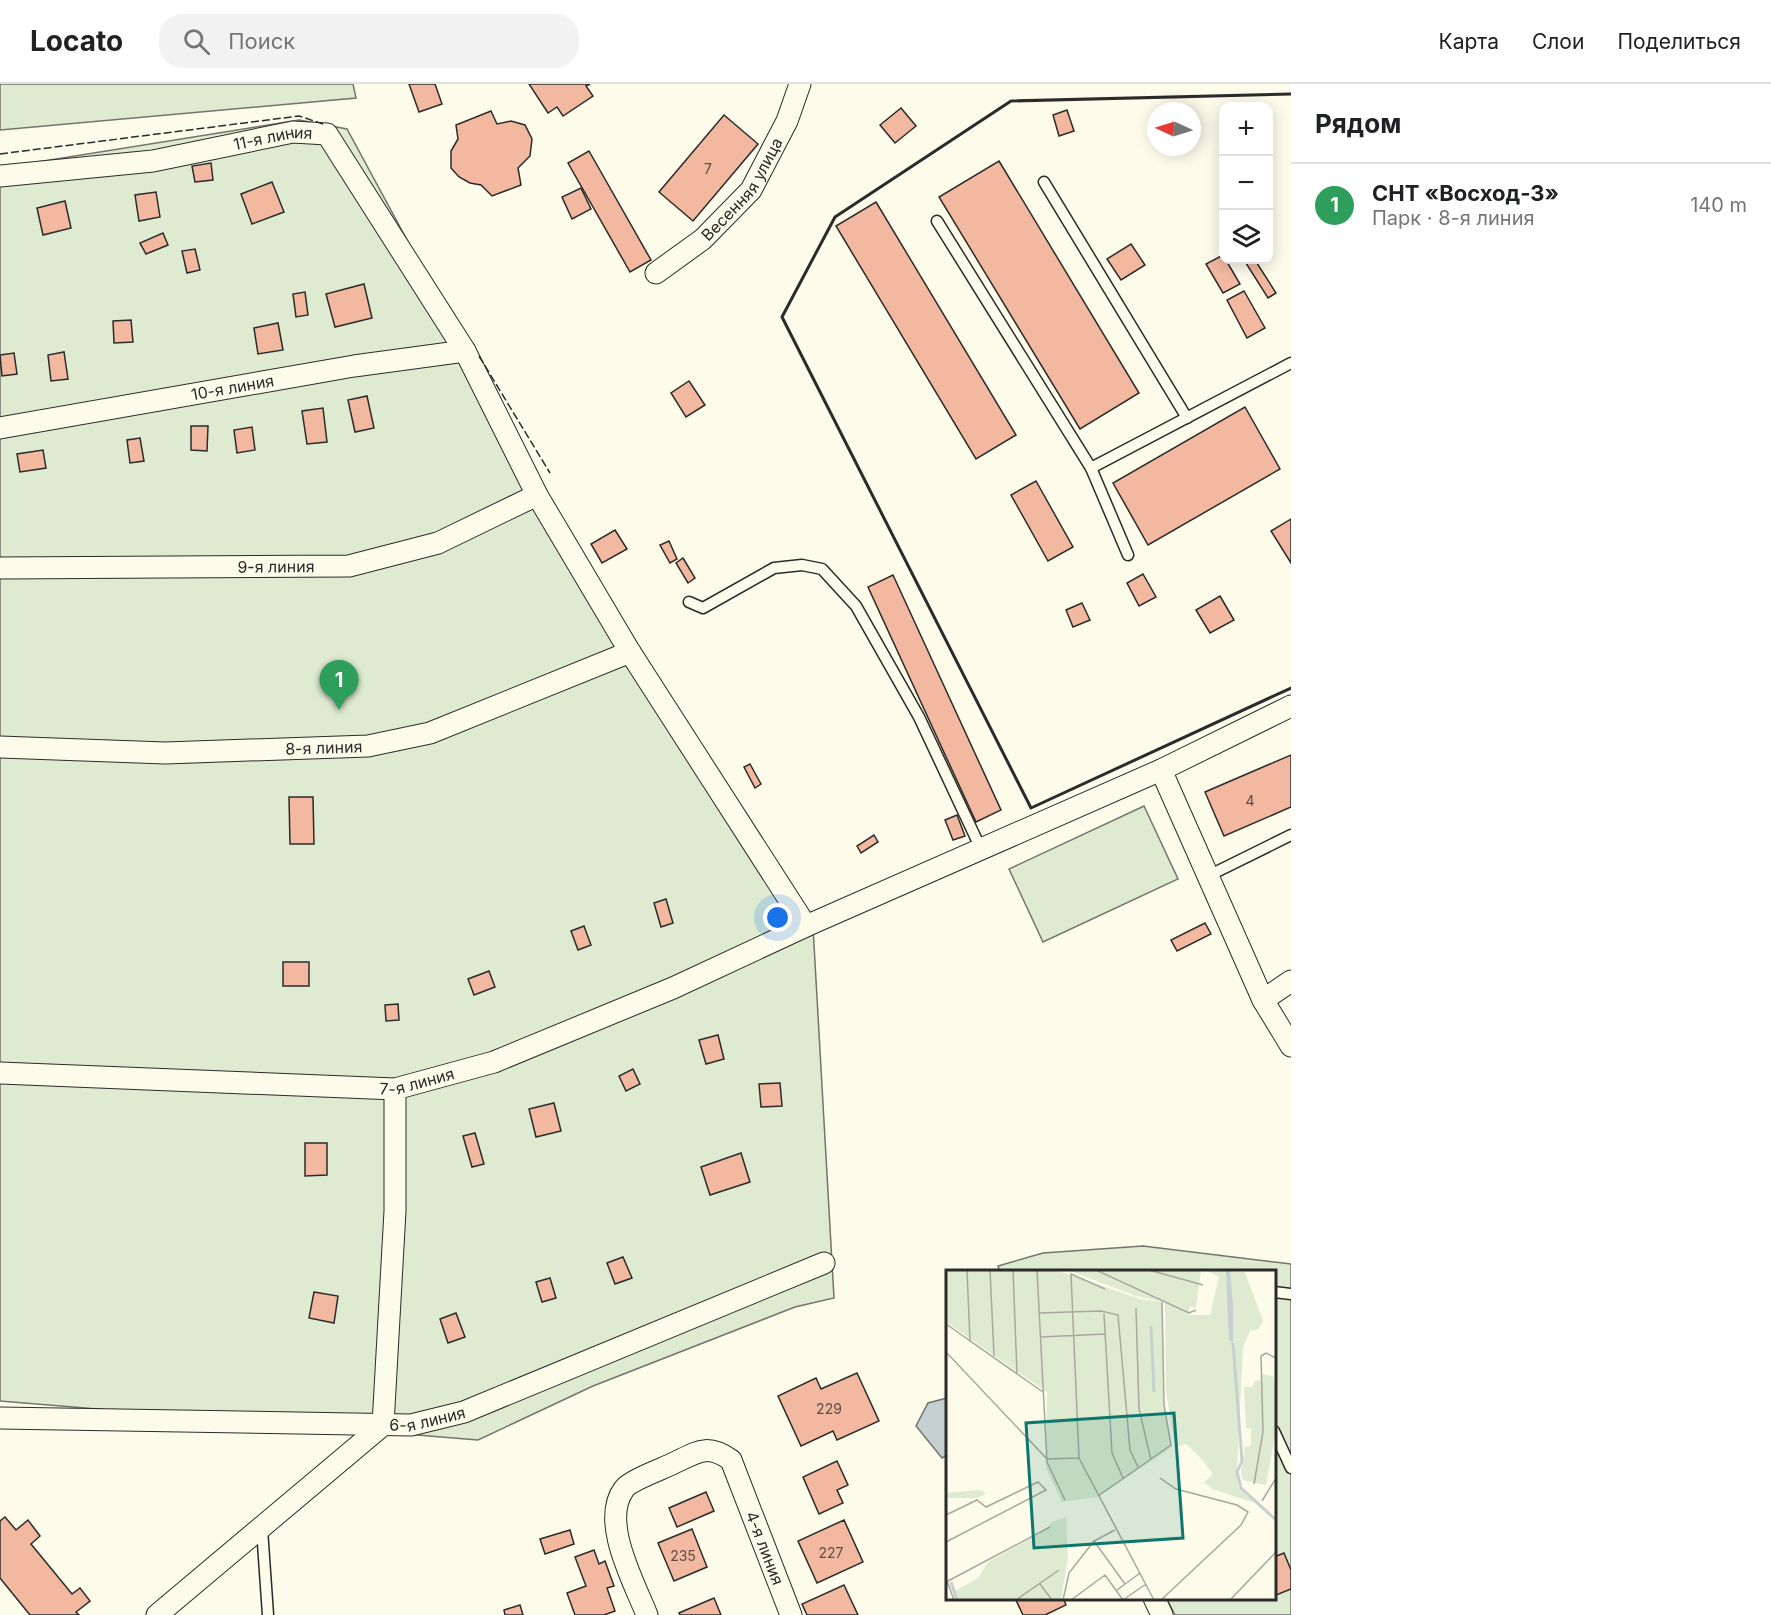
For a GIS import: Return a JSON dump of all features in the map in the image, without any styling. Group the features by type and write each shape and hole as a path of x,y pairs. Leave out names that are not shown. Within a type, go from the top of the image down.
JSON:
{"street":[{"name":"Весенняя улица","path":"656,273 703,239 752,190 787,121 800,84"},
{"name":"11-я линия","path":"0,176 153,161 293,132 327,134 465,351"},
{"name":"10-я линия","path":"0,428 354,366 465,351"},
{"path":"465,351 537,495 630,652 806,926"},
{"name":"9-я линия","path":"0,568 349,566 438,543 537,495"},
{"name":"8-я линия","path":"0,747 165,753 368,746 430,733 630,652"},
{"name":"7-я линия","path":"0,1073 394,1089 494,1062 673,988 806,926 1161,770 1291,706"},
{"path":"1161,770 1263,1000 1291,1046"},
{"path":"1263,1000 1291,981"},
{"path":"157,1615 383,1425 395,1211 394,1089"},
{"name":"6-я линия","path":"0,1418 411,1425 464,1412 824,1263"},
{"name":"4-я линия","path":"646,1615 616,1533 615,1517 625,1488 701,1450 719,1452 730,1460 791,1615"},
{"path":"1154,1600 1162,1615"}],"lane":[{"path":"1044,182 1187,418"},
{"path":"938,221 1090,468 1128,555"},
{"path":"1090,468 1291,363"},
{"path":"689,602 703,608 774,568 802,565 822,569 856,606 908,697 981,849"},
{"path":"1208,876 1291,835"},
{"path":"1276,1292 1291,1294"},
{"path":"1276,1433 1291,1468"},
{"path":"262,1529 268,1615"}],"green space":[{"path":"0,84 353,84 356,98 0,130"},
{"path":"299,120 347,129 544,493 813,927 834,1298 795,1307 593,1386 478,1440 0,1401 0,168"},
{"path":"1144,806 1178,879 1043,942 1009,869"},
{"path":"1143,1246 1291,1264 1291,1615 1175,1615 1168,1600 1276,1600 1276,1270 999,1270 998,1266 1043,1253"}],"shaded area":[{"path":"946,1398 946,1456 942,1458 916,1426 928,1403"}],"building":[{"path":"409,84 435,84 442,104 419,112"},
{"path":"529,84 590,84 586,86 593,96 563,116 557,107 548,113"},
{"path":"901,108 916,126 895,143 880,125"},
{"path":"1067,110 1074,131 1059,136 1053,115"},
{"path":"491,111 497,124 511,121 525,125 532,139 530,156 518,168 521,185 492,196 481,185 470,183 459,177 451,168 451,151 458,139 456,125"},
{"path":"724,115 758,144 693,221 659,192"},
{"path":"589,151 651,260 630,272 568,163"},
{"path":"999,161 1139,393 1080,429 939,197"},
{"path":"211,163 213,180 195,182 192,166"},
{"path":"272,182 284,212 252,224 241,194"},
{"path":"581,188 591,209 572,219 562,197"},
{"path":"156,192 160,217 139,221 135,195"},
{"path":"65,201 71,228 43,235 37,208"},
{"path":"876,202 1016,435 976,459 836,226"},
{"path":"163,233 168,245 146,254 140,243"},
{"path":"1131,244 1145,265 1121,280 1107,259"},
{"path":"195,249 200,270 187,273 182,251"},
{"path":"1219,257 1219,264 1228,264 1240,284 1223,293 1206,264"},
{"path":"1247,264 1258,264 1276,293 1268,298"},
{"path":"364,284 372,318 335,327 326,294"},
{"path":"1244,291 1265,328 1247,338 1227,300"},
{"path":"305,292 308,315 296,317 293,294"},
{"path":"131,320 133,342 114,343 113,321"},
{"path":"278,323 283,350 258,354 254,328"},
{"path":"64,352 68,379 51,381 48,355"},
{"path":"14,353 17,374 2,376 0,355"},
{"path":"689,381 705,405 686,417 671,393"},
{"path":"367,396 374,428 355,432 348,400"},
{"path":"1245,407 1280,469 1148,545 1113,483"},
{"path":"323,408 327,442 307,444 302,411"},
{"path":"191,426 208,426 207,451 191,450"},
{"path":"252,427 255,450 237,453 234,430"},
{"path":"140,438 144,461 130,463 127,440"},
{"path":"43,450 46,468 20,472 17,454"},
{"path":"1036,481 1073,547 1048,561 1011,495"},
{"path":"1291,519 1291,563 1271,531"},
{"path":"615,530 627,549 602,563 591,544"},
{"path":"669,541 677,559 670,563 660,545"},
{"path":"683,558 695,578 688,583 676,563"},
{"path":"1143,574 1156,597 1139,606 1127,583"},
{"path":"893,575 1001,810 976,822 868,587"},
{"path":"1220,596 1234,620 1210,633 1196,610"},
{"path":"1082,603 1090,620 1073,627 1066,610"},
{"path":"1291,755 1291,807 1224,836 1205,792"},
{"path":"750,764 761,784 755,788 744,767"},
{"path":"289,797 313,797 314,844 290,844"},
{"path":"957,815 965,836 953,840 945,820"},
{"path":"874,835 878,842 861,853 857,846"},
{"path":"666,899 673,923 661,927 654,903"},
{"path":"1205,923 1211,934 1177,951 1171,940"},
{"path":"584,926 591,945 578,950 571,931"},
{"path":"283,962 309,962 309,986 283,986"},
{"path":"489,971 495,987 474,995 468,979"},
{"path":"398,1004 399,1020 386,1021 385,1005"},
{"path":"718,1035 724,1059 706,1064 699,1040"},
{"path":"633,1069 640,1084 626,1091 619,1076"},
{"path":"780,1083 782,1106 761,1107 759,1084"},
{"path":"554,1103 561,1131 536,1137 529,1109"},
{"path":"475,1133 484,1164 472,1167 463,1136"},
{"path":"305,1143 327,1143 327,1175 305,1176"},
{"path":"741,1153 750,1182 710,1195 701,1167"},
{"path":"623,1257 632,1278 615,1284 607,1263"},
{"path":"550,1278 556,1298 542,1302 536,1282"},
{"path":"314,1292 338,1296 334,1323 309,1318"},
{"path":"456,1313 465,1337 448,1343 440,1319"},
{"path":"857,1373 879,1421 837,1440 833,1431 801,1446 778,1396 816,1378 821,1389"},
{"path":"837,1461 848,1485 837,1490 843,1503 819,1514 803,1477"},
{"path":"706,1492 714,1511 677,1527 669,1508"},
{"path":"5,1517 16,1530 28,1520 40,1536 31,1544 72,1594 80,1588 90,1601 76,1612 79,1615 30,1615 0,1578 0,1521"},
{"path":"844,1520 863,1562 817,1583 798,1541"},
{"path":"692,1529 707,1567 674,1581 658,1543"},
{"path":"570,1530 574,1544 545,1554 540,1539"},
{"path":"594,1550 599,1564 605,1561 614,1586 607,1588 615,1611 604,1615 575,1615 567,1593 586,1586 575,1557"},
{"path":"1284,1553 1291,1570 1291,1589 1276,1595 1276,1556"},
{"path":"844,1585 858,1615 807,1615 802,1604"},
{"path":"714,1598 721,1615 680,1615 679,1613"},
{"path":"1016,1600 1064,1600 1066,1605 1045,1615 1023,1615"},
{"path":"520,1605 523,1615 505,1615 504,1610"}],"fence":[{"path":"0,154 299,116 323,124"},
{"path":"479,356 550,473"}],"wall":[{"path":"1291,94 1011,101 835,217 782,317 1031,808 1291,688"}],"place":[{"name":"СНТ «Восход-3»","path":"339,710"}]}
